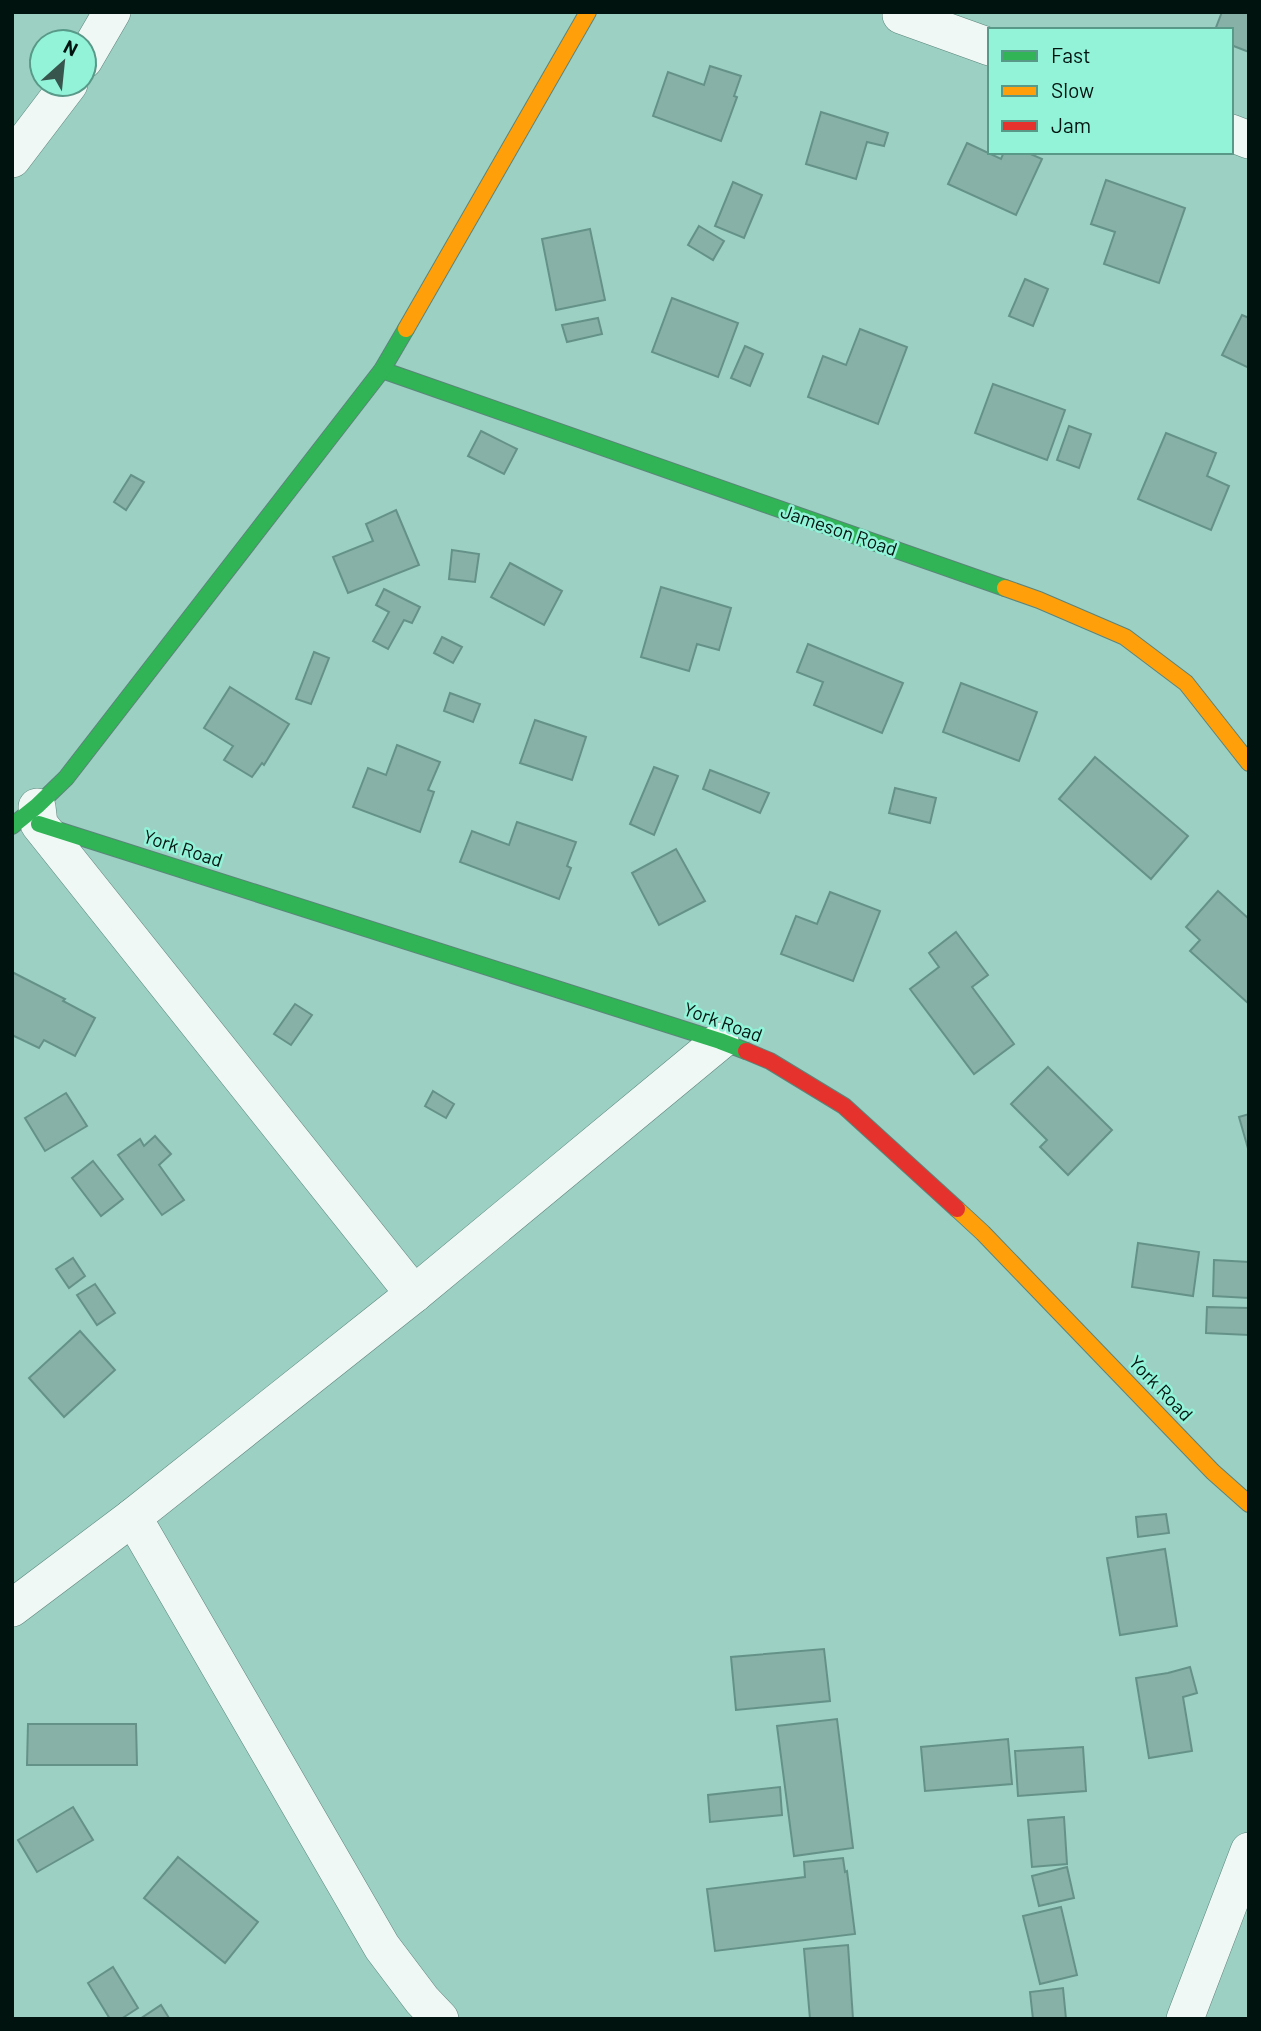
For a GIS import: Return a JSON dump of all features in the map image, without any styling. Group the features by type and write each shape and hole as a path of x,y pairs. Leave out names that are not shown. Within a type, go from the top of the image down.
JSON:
{"street":[{"path":"98,36 112,12"},
{"path":"414,1294 29,819 66,778 382,370 587,12"},
{"path":"897,13 988,46"},
{"path":"12,159 58,98"},
{"name":"Jameson Road","path":"382,370 1039,600 1125,637 1186,683 1249,763"},
{"name":"York Road","path":"29,819 720,1041 770,1061 844,1107 983,1233 1213,1472 1249,1504"},
{"path":"12,1608 133,1517 414,1294 720,1041"},
{"path":"133,1517 382,1947 440,2019"},
{"path":"1185,2019 1249,1851"}],"building":[{"path":"1222,12 1249,12 1249,52 1233,46 1233,28 1216,28"},
{"path":"710,66 741,76 734,96 737,97 721,141 653,116 668,72 704,85"},
{"path":"821,112 888,133 884,146 867,142 856,179 806,164"},
{"path":"967,143 1001,159 1003,154 1031,154 1042,159 1016,215 948,184"},
{"path":"1106,180 1185,208 1159,283 1104,264 1115,232 1091,224"},
{"path":"733,182 762,195 744,238 715,226"},
{"path":"699,226 724,241 713,260 688,245"},
{"path":"590,229 605,300 556,310 542,239"},
{"path":"1025,279 1048,289 1033,326 1009,316"},
{"path":"672,298 738,323 718,377 652,352"},
{"path":"1242,315 1249,318 1249,368 1222,355"},
{"path":"598,318 602,334 567,342 562,325"},
{"path":"860,329 907,347 878,424 808,397 823,356 846,365"},
{"path":"745,346 763,354 750,386 731,378"},
{"path":"993,384 1065,410 1047,460 975,433"},
{"path":"1069,426 1091,434 1079,468 1057,460"},
{"path":"481,431 517,449 504,474 468,456"},
{"path":"1166,433 1216,453 1207,476 1229,486 1211,530 1138,499"},
{"path":"131,475 144,482 126,510 114,502"},
{"path":"396,510 419,565 348,593 333,557 373,541 366,524"},
{"path":"452,550 479,554 475,582 449,579"},
{"path":"510,563 562,591 544,625 491,597"},
{"path":"661,587 731,608 719,650 697,644 689,671 641,657"},
{"path":"384,589 420,607 412,623 404,620 388,649 373,641 389,612 376,605"},
{"path":"442,637 462,647 453,663 434,653"},
{"path":"808,644 903,683 882,733 814,705 823,682 797,672"},
{"path":"314,652 329,658 311,704 296,699"},
{"path":"961,683 1037,712 1019,761 943,732"},
{"path":"230,687 289,724 264,765 262,763 252,777 224,760 233,746 204,728"},
{"path":"450,693 480,704 473,722 444,711"},
{"path":"535,720 586,737 572,780 520,763"},
{"path":"397,745 440,762 428,790 434,792 420,832 353,807 368,768 386,775"},
{"path":"1095,757 1188,836 1151,879 1059,799"},
{"path":"654,767 678,776 654,835 630,824"},
{"path":"710,770 769,793 760,813 703,789"},
{"path":"895,788 936,798 930,823 889,813"},
{"path":"517,822 576,842 567,866 571,868 559,899 460,862 472,831 509,845"},
{"path":"676,849 705,901 659,925 632,873"},
{"path":"1218,891 1249,919 1249,1004 1190,951 1200,940 1186,927"},
{"path":"830,892 880,911 853,981 781,954 796,916 817,924"},
{"path":"956,932 988,975 972,987 1014,1044 974,1074 910,989 939,967 929,953"},
{"path":"12,972 95,1018 75,1056 44,1040 39,1048 12,1035"},
{"path":"295,1004 312,1015 291,1045 274,1034"},
{"path":"1048,1067 1112,1130 1068,1175 1040,1147 1047,1140 1011,1104"},
{"path":"433,1091 454,1104 446,1118 425,1106"},
{"path":"66,1093 87,1126 45,1151 25,1118"},
{"path":"1249,1114 1249,1152 1239,1117"},
{"path":"155,1136 171,1154 159,1165 184,1200 162,1215 118,1155 140,1139 144,1146"},
{"path":"93,1161 123,1199 101,1216 72,1178"},
{"path":"1138,1243 1199,1252 1193,1296 1132,1287"},
{"path":"73,1258 85,1276 69,1288 56,1269"},
{"path":"1214,1260 1249,1262 1249,1298 1213,1296"},
{"path":"95,1284 115,1313 97,1325 77,1295"},
{"path":"1207,1307 1249,1308 1249,1335 1206,1333"},
{"path":"80,1331 115,1370 64,1417 29,1378"},
{"path":"1166,1514 1169,1533 1138,1537 1136,1517"},
{"path":"1165,1549 1177,1626 1120,1635 1107,1558"},
{"path":"824,1649 830,1701 736,1710 731,1657"},
{"path":"1190,1667 1197,1693 1183,1697 1192,1751 1149,1758 1136,1678"},
{"path":"837,1719 853,1848 794,1856 777,1726"},
{"path":"28,1724 136,1724 137,1765 27,1765"},
{"path":"1008,1739 1012,1784 925,1791 921,1747"},
{"path":"1083,1747 1086,1791 1018,1796 1015,1751"},
{"path":"780,1787 782,1815 710,1822 708,1795"},
{"path":"73,1807 93,1840 37,1872 18,1840"},
{"path":"1064,1817 1067,1864 1032,1867 1028,1820"},
{"path":"178,1857 258,1922 225,1963 144,1898"},
{"path":"843,1858 855,1934 715,1951 707,1889 805,1877 804,1862"},
{"path":"1067,1867 1074,1898 1039,1906 1032,1876"},
{"path":"1061,1907 1077,1975 1040,1984 1023,1916"},
{"path":"848,1945 853,2019 810,2019 804,1949"},
{"path":"113,1967 138,2008 121,2019 110,2019 88,1983"},
{"path":"1063,1988 1066,2019 1033,2019 1030,1992"},
{"path":"161,2005 169,2018 140,2019"}],"traffic: fast":[{"path":"12,826 66,778 382,370 406,329"},
{"path":"382,370 1005,588"},
{"path":"39,824 746,1051"}],"traffic: slow":[{"path":"406,329 588,12"},
{"path":"1005,588 1125,637 1186,683 1249,763"},
{"path":"957,1209 1213,1472 1249,1504"}],"traffic: jam":[{"path":"746,1051 770,1061 844,1106 957,1209"}]}
